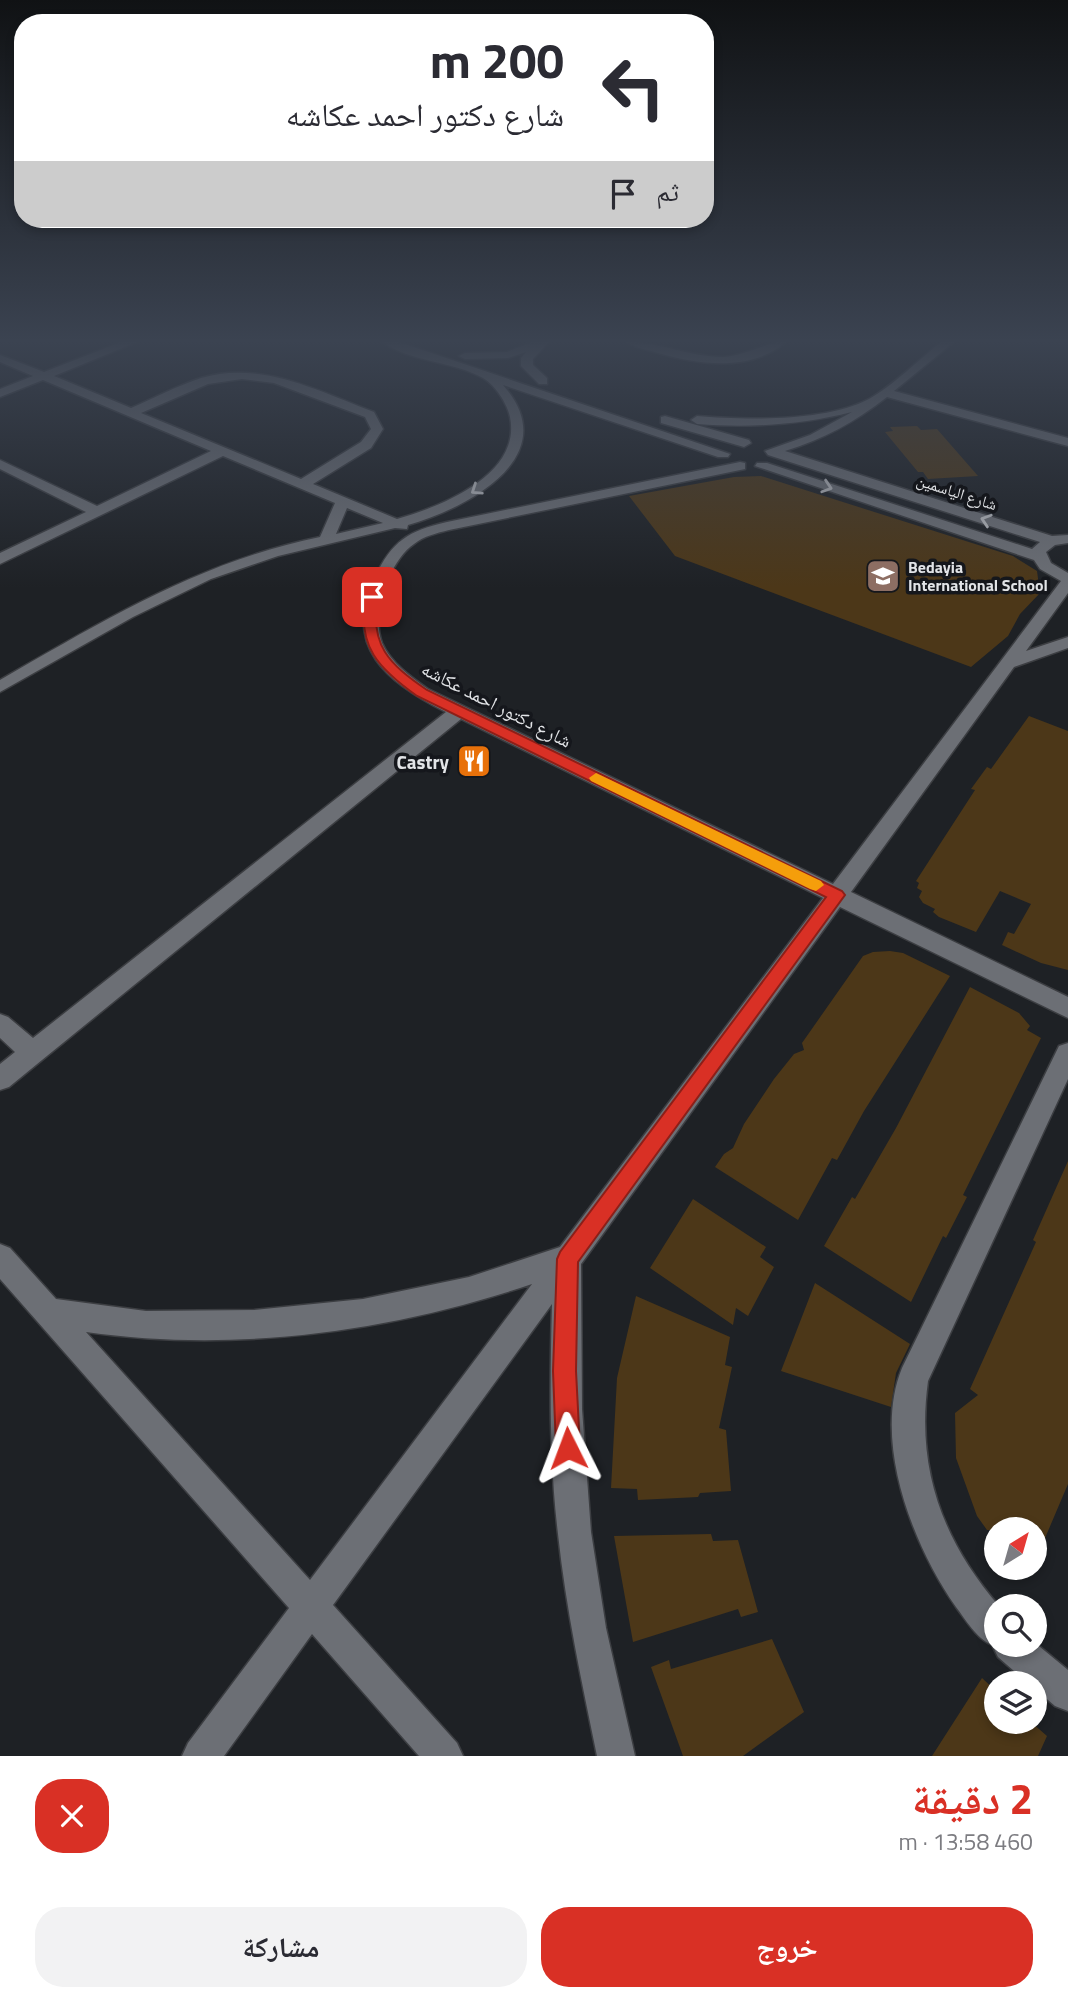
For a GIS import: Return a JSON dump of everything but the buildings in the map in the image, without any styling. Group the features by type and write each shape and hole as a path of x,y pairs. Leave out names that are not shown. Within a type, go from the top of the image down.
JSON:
{"street":[{"path":"161,424 399,524 414,537"},
{"path":"304,483 366,445 377,429 374,424"},
{"path":"1,687 170,592 242,563 399,524 436,512 468,496 494,478 510,458 518,424"},
{"path":"632,424 723,454 730,462 740,466"},
{"path":"679,424 744,443"},
{"path":"762,466 775,459 773,452 842,424"},
{"path":"993,424 1068,442"},
{"path":"723,454 731,445 744,443"},
{"name":"شارع الياسمين","path":"744,443 763,446 773,452 1062,539"},
{"path":"3,554 224,450"},
{"path":"0,464 97,512"},
{"name":"شارع الياسمين","path":"740,466 762,466 1038,556"},
{"name":"شارع دكتور احمد عكاشه","path":"740,466 447,526 414,537 398,547 372,597 368,617 370,637 381,657 398,676 422,693 1068,1008"},
{"path":"326,540 343,500"},
{"path":"201,1756 1068,580 1045,566 1038,556 1040,547 1062,539"},
{"path":"1007,664 1068,642"},
{"path":"0,1079 459,711"},
{"path":"0,1024 33,1053"},
{"path":"984,1616 949,1567 926,1518 912,1470 908,1425 913,1380 1068,1053"},
{"path":"0,1258 444,1756"},
{"path":"50,1313 146,1326 282,1322 363,1313 469,1291 567,1259"},
{"path":"567,1259 564,1371 571,1500 592,1649 616,1756"},
{"path":"1024,1657 1068,1693"}],"slow traffic":[{"path":"596,778 816,885"}],"place":[{"name":"Bedayia International School","path":"883,576"},
{"name":"Castry","path":"474,761"}],"route":[{"path":"372,597 368,617 370,637 381,657 398,676 422,693 836,895 567,1259 564,1371 568,1448"}]}
